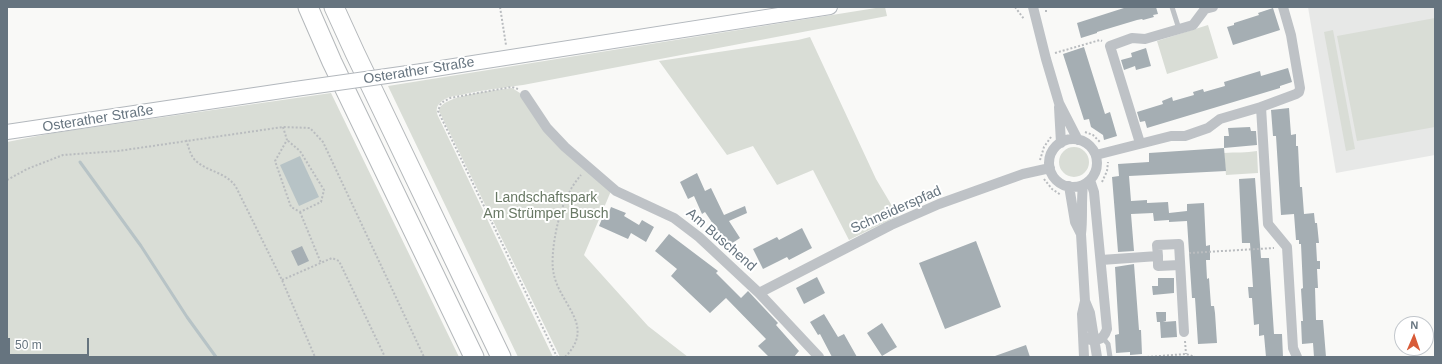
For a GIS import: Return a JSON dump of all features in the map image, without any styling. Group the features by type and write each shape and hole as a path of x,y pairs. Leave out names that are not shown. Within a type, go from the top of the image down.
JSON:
{"highway":[{"path":"308,7 332,62 474,357"},
{"path":"334,7 355,54 501,357"}],"main road":[{"name":"Osterather Straße","path":"7,132 830,7"}],"street":[{"path":"1033,7 1046,59 1060,103 1078,140"},
{"path":"1140,143 1110,46 1132,38 1145,39 1193,25 1205,10 1213,7"},
{"path":"1096,155 1171,136 1185,136 1208,128 1220,119 1261,107 1299,92 1300,84 1291,35 1283,7"},
{"name":"Am Buschend","path":"525,95 547,128 564,147 616,191 674,218 699,237 759,293 819,357"},
{"path":"1060,103 1061,143"},
{"path":"1261,107 1268,224 1287,247 1293,348 1298,357"},
{"path":"1081,234 1075,222 1070,191 1045,169 1055,148 1061,143 1072,139 1089,145 1096,155 1096,168 1087,182 1082,196 1081,234 1085,301 1082,314 1082,336 1084,357"},
{"name":"Schneiderspfad","path":"759,293 905,219 946,202 1023,174 1045,169"},
{"path":"1070,191 1087,182"},
{"path":"1082,336 1089,340 1098,339 1107,329 1094,192 1087,182"},
{"path":"1180,265 1158,266 1157,245 1179,244 1184,332"},
{"path":"1101,260 1158,256"},
{"path":"1085,301 1098,339 1097,357"}],"lane":[{"path":"1172,7 1179,29"},
{"path":"1098,339 1108,344 1110,357"}],"path":[{"path":"500,7 506,46"},
{"path":"1015,7 1023,16 1026,23"},
{"path":"1056,53 1100,40 1110,46"},
{"path":"525,95 518,89 512,87 474,93 450,98 441,103 438,111 557,357"},
{"path":"1072,128 1078,126 1084,131 1093,135 1103,145 1106,152 1108,161 1107,171 1094,192"},
{"path":"283,127 287,140 300,151 324,190 321,202 300,212"},
{"path":"7,180 63,155 118,151 283,127 310,128 323,142 424,357"},
{"path":"1061,131 1057,132 1044,146 1039,161 1045,169 1045,182 1052,189 1060,195 1070,191"},
{"path":"186,140 195,160 231,180 282,280 316,357"},
{"path":"287,140 275,161 291,206 300,212 321,263"},
{"path":"565,357 572,350 578,337 578,326 571,310 558,291 553,274 553,248 560,214 567,196 588,167"},
{"path":"1179,254 1287,247"},
{"path":"282,280 332,258 339,261 385,357"},
{"path":"1146,357 1186,354 1195,357"}],"shaded area":[{"path":"1308,7 1435,7 1435,155 1336,173"},
{"path":"300,156 319,197 299,206 280,165"}],"green space":[{"path":"885,7 887,16 523,85 476,92 450,97 443,100 438,105 438,116 553,357 518,357 388,86"},
{"path":"1435,18 1435,127 1357,141 1337,36"},
{"path":"1208,25 1218,58 1167,74 1157,41"},
{"path":"1333,30 1355,149 1346,151 1324,32"},
{"path":"810,37 876,179 898,216 849,240 813,170 777,185 753,146 727,155 659,61"},
{"name":"Landschaftspark Am Strümper Busch","path":"512,88 520,93 527,106 611,191 584,255 648,326 688,357 560,357 439,111 442,106 449,101 459,97"},
{"path":"331,93 459,357 7,357 7,142 53,133"},
{"path":"1074,147 1085,151 1089,162 1085,173 1074,177 1063,173 1059,162 1063,151"},
{"path":"1257,151 1258,173 1226,175 1224,153"}],"building":[{"path":"1127,7 1156,7 1158,14 1153,15 1154,17 1137,20 1081,38 1077,23"},
{"path":"1273,8 1280,30 1233,45 1227,27"},
{"path":"1084,47 1105,114 1110,112 1117,136 1104,140 1103,135 1091,127 1089,119 1084,120 1063,54"},
{"path":"1146,48 1151,66 1136,70 1135,66 1124,70 1121,60 1132,57 1131,53"},
{"path":"1288,68 1292,82 1280,86 1280,88 1147,128 1145,121 1140,122 1137,112 1163,104 1162,101 1172,97 1173,101 1194,95 1193,92 1203,89 1204,92 1225,86 1224,82 1260,71 1261,76"},
{"path":"1289,108 1291,135 1296,134 1296,146 1298,146 1300,187 1302,187 1304,214 1314,213 1315,223 1317,223 1319,243 1316,243 1317,261 1320,261 1320,269 1317,269 1318,288 1315,288 1316,320 1323,320 1326,357 1314,357 1313,343 1302,344 1301,321 1303,321 1301,289 1303,288 1301,244 1299,244 1299,240 1296,240 1294,214 1281,215 1276,136 1273,136 1271,110"},
{"path":"1250,127 1251,131 1256,131 1257,145 1224,148 1224,136 1229,136 1228,128"},
{"path":"1224,148 1226,171 1129,176 1131,201 1147,200 1147,203 1168,202 1169,213 1187,211 1187,204 1204,203 1206,246 1210,245 1210,260 1206,260 1207,279 1209,278 1211,306 1214,306 1217,343 1198,344 1195,298 1192,298 1187,221 1154,221 1153,213 1131,214 1134,251 1118,252 1112,177 1119,176 1118,164 1149,162 1149,153"},
{"path":"697,173 705,191 711,188 724,215 745,206 747,213 729,221 740,238 728,246 705,212 702,214 694,196 688,199 680,182"},
{"path":"1255,178 1261,258 1269,258 1274,334 1282,334 1283,357 1266,357 1264,335 1259,336 1259,324 1254,325 1252,298 1249,298 1248,287 1253,287 1250,243 1242,243 1239,179"},
{"path":"611,207 626,213 624,216 639,225 642,220 654,227 646,242 631,233 628,239 599,226 604,214 608,215"},
{"path":"802,228 812,248 789,260 787,257 763,269 753,249 777,237 779,240"},
{"path":"669,234 718,271 716,273 741,298 748,291 778,323 776,325 799,351 794,357 769,357 758,346 766,339 726,298 710,313 671,276 677,269 655,251"},
{"path":"976,241 1001,307 945,329 919,263"},
{"path":"302,246 309,261 298,266 291,251"},
{"path":"1134,264 1142,354 1130,355 1130,352 1116,353 1115,335 1119,334 1115,267"},
{"path":"817,277 825,293 804,304 796,288"},
{"path":"1158,278 1174,278 1174,293 1153,295 1152,286 1158,286"},
{"path":"1156,312 1166,312 1166,321 1163,322 1176,321 1177,337 1161,338 1160,322 1157,322"},
{"path":"824,314 838,337 844,334 857,357 832,357 820,334 818,335 810,322"},
{"path":"882,323 897,347 882,356 867,333"},
{"path":"1026,345 1030,357 995,357 995,356"}],"waterway":[{"path":"80,162 141,246 187,317 216,357"}]}
